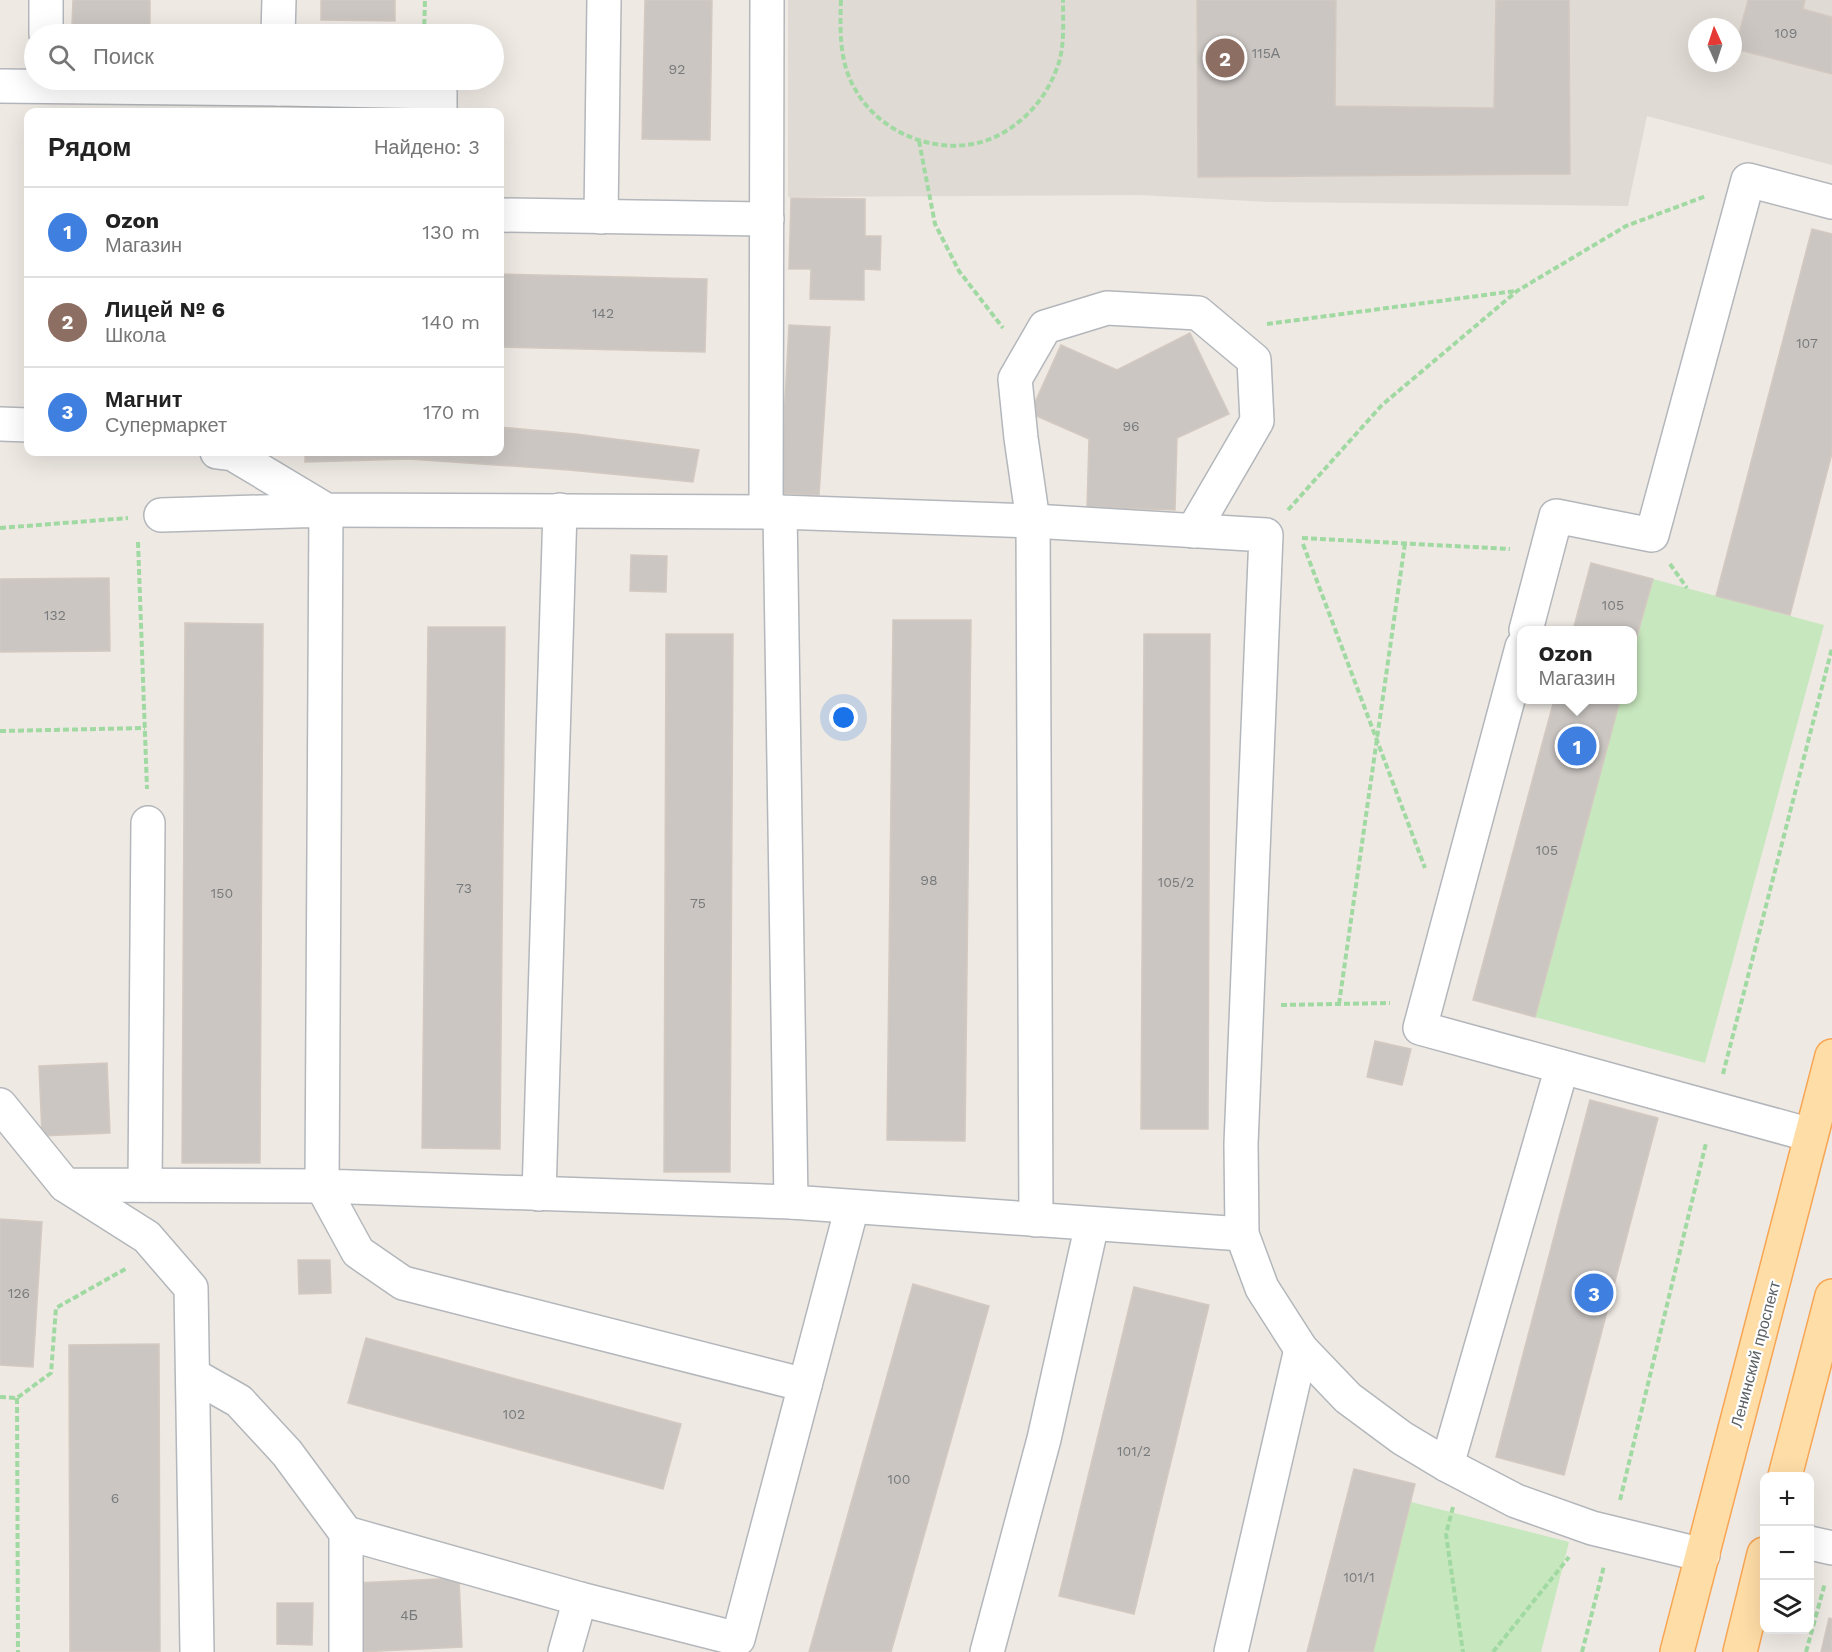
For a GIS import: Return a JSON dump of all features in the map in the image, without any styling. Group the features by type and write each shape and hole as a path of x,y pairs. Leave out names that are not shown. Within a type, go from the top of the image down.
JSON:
{"main road":[{"name":"Ленинский проспект","path":"1677,1652 1832,1056"},
{"path":"1786,1472 1832,1296"},
{"path":"1740,1652 1760,1570"}],"lane":[{"path":"46,0 46,24"},
{"path":"278,24 279,0"},
{"path":"601,217 604,0"},
{"path":"767,0 767,219 791,1202"},
{"path":"0,86 24,84"},
{"path":"400,90 440,92 440,108"},
{"path":"1527,626 1556,516 1652,535 1748,180 1832,202"},
{"path":"504,215 767,219"},
{"path":"1036,1220 1033,521 1015,380 1045,327 1107,308 1198,313 1254,360 1257,421 1193,531"},
{"path":"0,424 24,425"},
{"path":"236,456 326,510"},
{"path":"326,510 322,1186 358,1252 403,1283 805,1385"},
{"path":"149,516 326,510 773,512 1033,521 1266,535 1241,1144 1242,1234 1262,1288 1301,1349 1348,1398 1402,1438 1454,1470 1516,1501 1602,1530 1703,1555"},
{"path":"539,1194 560,510"},
{"path":"1517,661 1420,1028 1811,1135"},
{"path":"145,1185 148,823"},
{"path":"1454,1470 1562,1067"},
{"path":"0,1105 65,1185 147,1237 191,1288 197,1652"},
{"path":"65,1185 322,1186 791,1202 1242,1234"},
{"path":"346,1533 580,1599 738,1639 852,1207"},
{"path":"987,1652 1044,1439 1092,1224"},
{"path":"1231,1652 1301,1349"},
{"path":"193,1375 239,1401 287,1453 346,1533 346,1652"},
{"path":"1814,1547 1830,1561"},
{"path":"565,1652 580,1599"}],"path":[{"path":"424,24 425,0"},
{"path":"841,0 840,36 844,64 855,90 872,112 895,130 919,141 949,146 978,143 1005,133 1028,115 1046,93 1058,66 1063,37 1063,0"},
{"path":"919,141 935,224 959,271 1027,360"},
{"path":"1266,535 1382,405 1517,291 1626,226 1748,180"},
{"path":"1218,330 1517,291"},
{"path":"0,528 149,516 145,728 148,823"},
{"path":"1426,872 1301,538 1547,551"},
{"path":"1339,1004 1405,543"},
{"path":"1582,1652 1602,1530 1715,1109 1728,1049 1832,648"},
{"path":"0,730 145,728"},
{"path":"1247,1006 1427,1003"},
{"path":"0,1397 17,1398 51,1373 56,1308 158,1250"},
{"path":"17,1398 18,1652"},
{"path":"1454,1470 1446,1534 1463,1652"},
{"path":"1493,1652 1602,1530"},
{"path":"1806,1652 1830,1561"}],"shaded area":[{"path":"788,0 1832,0 1832,165 1647,116 1628,206 1269,202 1139,195 788,197"}],"green space":[{"path":"1653,579 1824,625 1705,1063 1535,1017 1619,704 1637,704 1637,639"},
{"path":"1411,1502 1569,1542 1541,1652 1373,1652"}],"building":[{"path":"73,0 150,0 150,24 72,24"},
{"path":"321,0 395,0 395,21 321,20"},
{"path":"645,0 712,0 710,140 642,139"},
{"path":"1197,0 1336,0 1335,106 1494,108 1496,0 1569,0 1570,174 1198,177"},
{"path":"1748,0 1805,0 1803,9 1832,17 1832,74 1742,51 1742,23"},
{"path":"791,198 865,199 865,236 881,236 880,270 864,269 864,300 810,299 811,269 789,269"},
{"path":"1812,229 1832,234 1832,453 1790,615 1716,596"},
{"path":"504,274 707,279 705,352 504,347"},
{"path":"789,325 830,327 819,495 780,493"},
{"path":"1190,333 1229,414 1177,438 1175,510 1087,507 1089,439 1030,413 1061,345 1117,370"},
{"path":"504,427 699,450 693,482 569,470 409,459 305,462 305,456 504,456"},
{"path":"631,555 667,556 666,592 630,591"},
{"path":"1591,563 1653,579 1637,636 1637,626 1574,626"},
{"path":"109,578 110,651 0,652 0,579"},
{"path":"893,620 971,620 965,1141 887,1140"},
{"path":"185,623 263,624 260,1163 182,1163"},
{"path":"428,627 505,627 500,1149 422,1148"},
{"path":"666,634 733,634 730,1172 664,1172"},
{"path":"1144,634 1210,634 1208,1129 1141,1129"},
{"path":"1553,704 1619,704 1535,1017 1473,1000"},
{"path":"1375,1041 1411,1049 1402,1085 1367,1077"},
{"path":"107,1063 110,1133 42,1136 39,1066"},
{"path":"1590,1100 1658,1118 1564,1475 1496,1457"},
{"path":"0,1219 42,1222 33,1367 0,1365"},
{"path":"298,1260 330,1260 331,1293 299,1294"},
{"path":"913,1284 989,1306 891,1652 809,1652"},
{"path":"1134,1287 1209,1305 1134,1614 1059,1596"},
{"path":"366,1338 681,1424 663,1489 348,1403"},
{"path":"159,1344 160,1652 70,1652 69,1345"},
{"path":"1354,1469 1415,1484 1373,1652 1307,1652"},
{"path":"459,1578 462,1647 359,1652 356,1583"},
{"path":"277,1603 313,1603 312,1645 277,1644"},
{"path":"1829,1618 1832,1619 1832,1652 1821,1652"}],"place":[{"name":"Лицей № 6","path":"1225,58"},
{"name":"Ozon","path":"1577,746"},
{"name":"Магнит","path":"1594,1293"}]}
